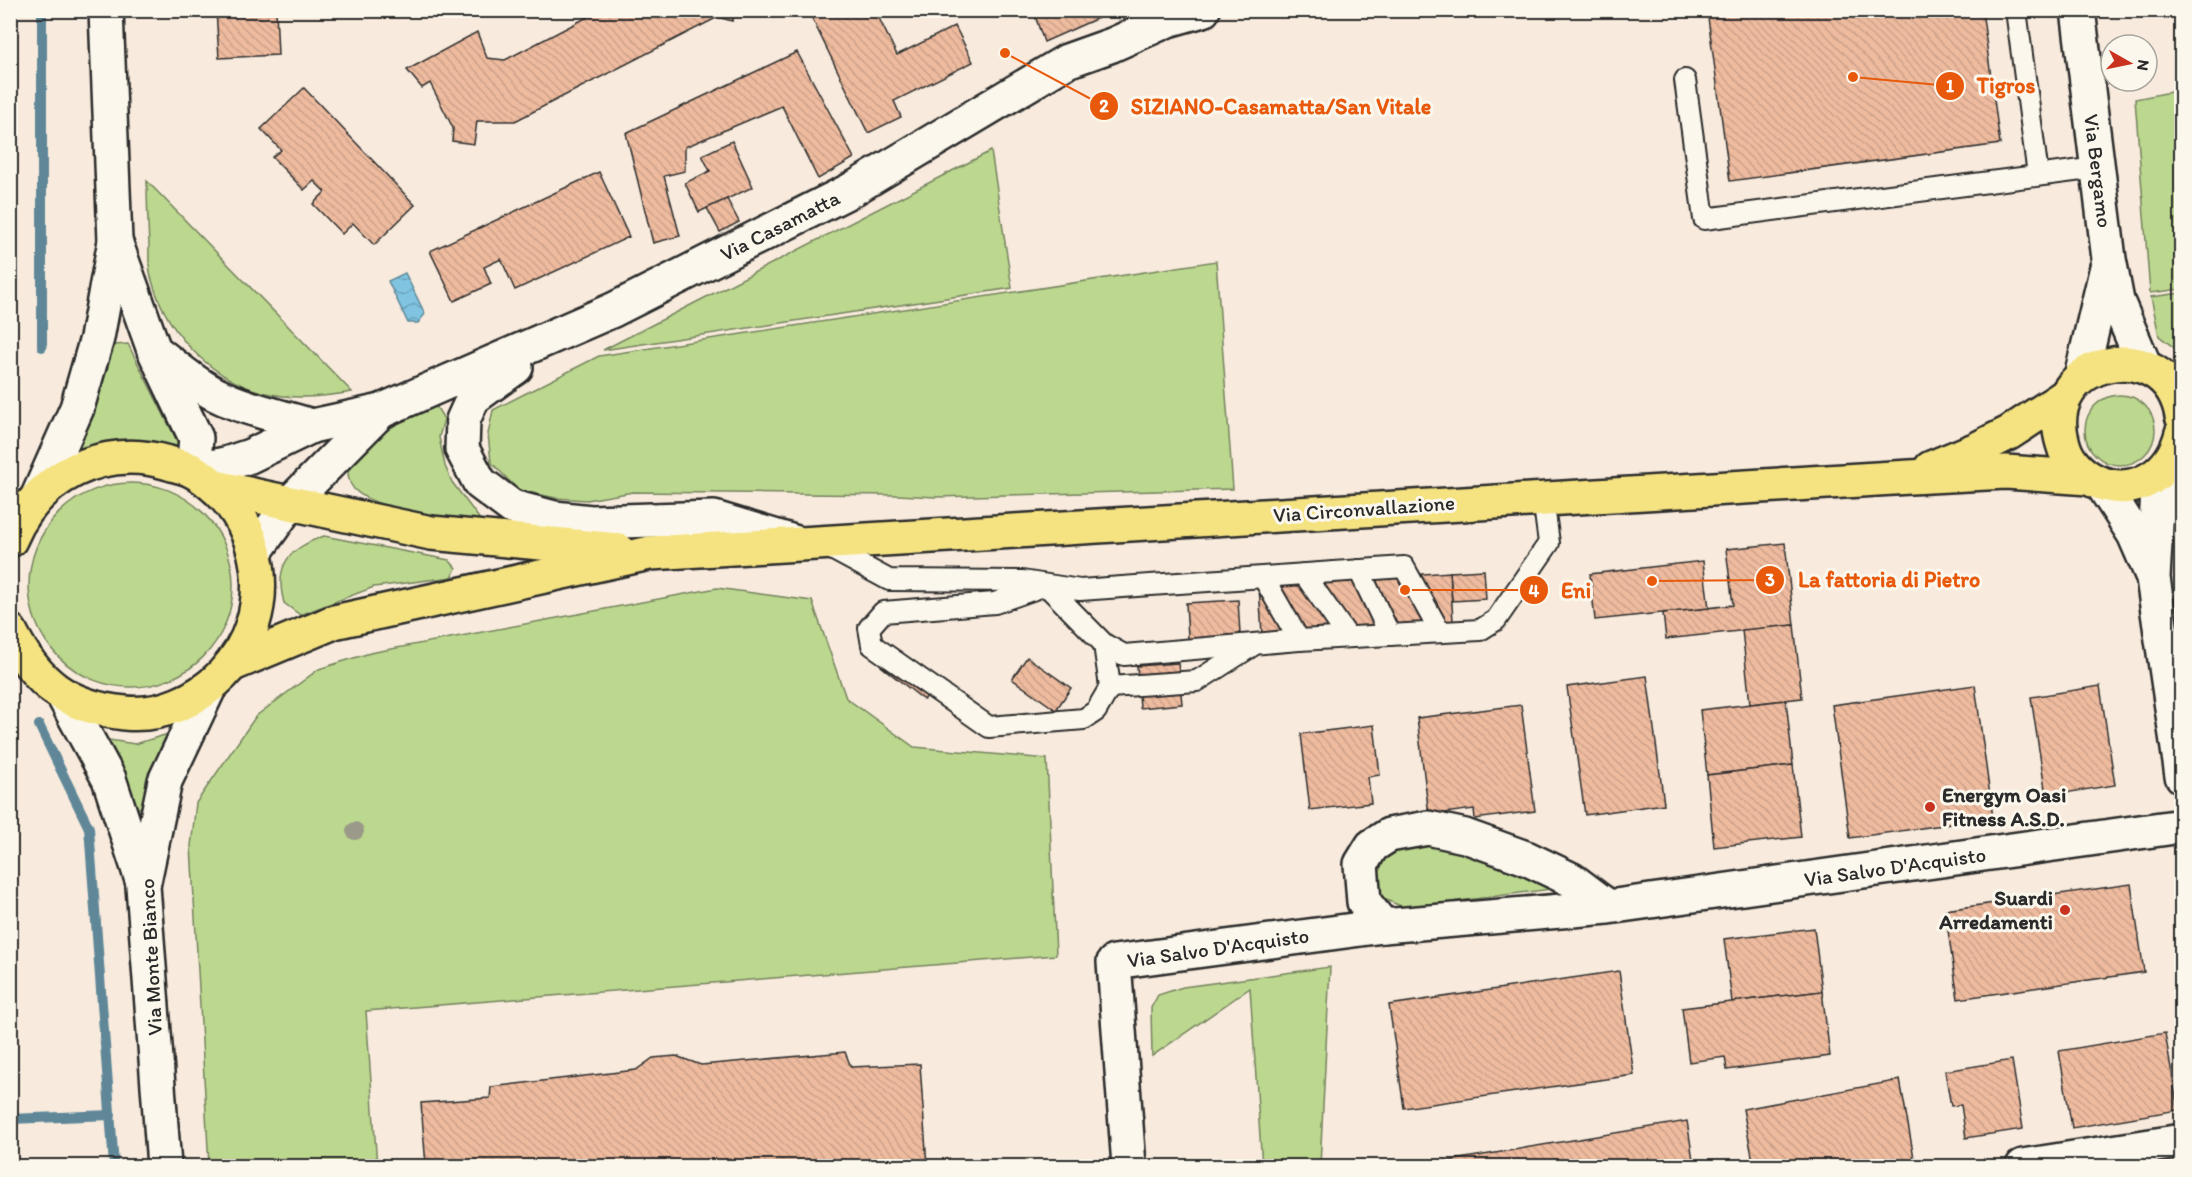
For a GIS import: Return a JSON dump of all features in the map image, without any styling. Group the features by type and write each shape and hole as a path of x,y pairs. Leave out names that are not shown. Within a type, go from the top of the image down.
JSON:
{"main road":[{"path":"1910,477 2009,433 2095,368 2112,363 2129,362 2165,380 2179,403 2181,416"},
{"path":"2073,386 2060,414 2059,432 2064,451 2075,466 2095,481"},
{"path":"2168,470 2178,449 2181,433"},
{"path":"10,540 25,508 70,471 108,458 149,457 204,479 290,503 431,533 650,553"},
{"name":"Via Circonvallazione","path":"650,553 2007,472 2095,481 2122,487 2142,483 2168,470"},
{"path":"10,671 99,710 137,714 176,706 209,688 232,664 248,639 257,610 260,581 255,552 240,517 204,479"},
{"path":"232,664 333,622 650,553"},
{"path":"10,631 24,657 53,688"}],"street":[{"path":"25,508 77,408 97,338 115,241 106,10"},
{"name":"Via Casamatta","path":"381,411 613,310 851,190 1067,61 1112,45 1168,15 1203,10"},
{"name":"Via Bergamo","path":"2078,10 2109,259 2117,301 2165,380"},
{"path":"115,241 154,350 196,438 204,479 229,463 250,456 312,426 381,411"},
{"name":"Via Bergamo","path":"2073,386 2109,259"},
{"path":"613,310 539,352 473,398 463,420 462,449 480,483 512,507 554,518 591,522 714,518 808,543"},
{"path":"154,350 194,381 216,394 312,426"},
{"path":"255,552 290,503 381,411"},
{"path":"2153,578 2168,470"},
{"path":"2095,481 2134,534 2153,578 2181,776"},
{"path":"53,688 109,779 143,886"},
{"name":"Via Monte Bianco","path":"164,1167 143,886 165,781 209,688"},
{"name":"Via Salvo D'Acquisto","path":"1129,1167 1114,962 1383,926 1608,907 2181,826"},
{"path":"1383,926 1364,902 1361,864 1372,846 1389,835 1428,828 1465,836 1526,858 1572,880 1608,907"},
{"path":"2023,1167 2181,1141"}],"lane":[{"path":"2016,10 2038,176"},
{"path":"1685,80 1704,219 2097,168"},
{"path":"1046,585 1104,644 1124,655 1299,640 1480,630 1496,620 1549,543 1543,498"},
{"path":"808,543 889,580 1022,581 1080,590 1404,567 1440,632"},
{"path":"1359,570 1390,635"},
{"path":"1304,574 1348,637"},
{"path":"1263,577 1299,640"},
{"path":"1046,585 995,603 883,612 869,628 872,645 989,727 1084,719 1096,711 1110,687 1104,644"},
{"path":"1110,687 1197,681 1255,644"}],"green space":[{"path":"2181,90 2181,289 2150,293 2135,99"},
{"path":"991,151 1012,288 603,350"},
{"path":"147,181 352,392 300,397 260,391 238,383 199,357 183,340 170,320 151,277"},
{"path":"1216,261 1233,489 936,497 633,492 587,500 556,498 518,490 491,462 488,434 493,410 599,356"},
{"path":"2182,293 2181,353 2159,336 2151,297"},
{"path":"128,344 178,443 172,453 65,464 95,401 115,345"},
{"path":"2120,395 2133,398 2145,405 2152,417 2155,430 2152,443 2145,455 2133,462 2120,465 2107,462 2095,455 2088,443 2085,430 2088,417 2095,405 2107,398"},
{"path":"436,406 444,419 439,437 445,466 452,482 484,525 435,517 379,503 364,497 351,484 348,467 377,437 400,422"},
{"path":"121,483 141,483 161,487 179,495 196,506 210,520 229,555 233,585 229,615 221,633 210,650 196,664 161,683 141,687 121,687 101,683 83,675 66,664 52,650 33,615 29,595 29,575 33,555 41,537 52,520 66,506 101,487"},
{"path":"324,536 449,560 456,568 452,577 374,587 300,615 284,603 281,590 283,569 293,553"},
{"path":"717,588 812,601 846,698 914,747 1047,759 1056,955 366,1011 377,1166 209,1166 191,846 196,803 256,716 319,669 370,653"},
{"path":"175,732 148,804 134,810 102,739 135,744"},
{"path":"1417,842 1467,854 1531,875 1551,889 1406,908 1386,900 1375,889 1374,870 1388,854"},
{"path":"1330,967 1320,1166 1262,1166 1250,988 1152,1056 1151,1008 1158,995 1183,987"}],"water":[{"path":"405,273 425,314 418,323 408,323 388,281"}],"building":[{"path":"216,10 276,10 278,55 219,58"},
{"path":"601,10 737,10 732,21 718,17 515,121 477,121 474,144 452,141 453,128 430,83 422,88 407,70 477,32 487,58 505,60"},
{"path":"808,10 875,10 897,55 955,26 973,62 894,101 901,117 868,133"},
{"path":"1033,10 1116,10 1044,42"},
{"path":"1707,10 1982,10 2000,144 1730,181"},
{"path":"797,52 854,158 818,179 782,106 685,147 685,171 664,176 680,236 653,243 626,133"},
{"path":"304,88 415,205 374,245 353,223 342,234 313,204 325,192 314,181 304,190 272,157 281,150 261,129"},
{"path":"732,141 753,187 699,212 685,183 710,171 702,155"},
{"path":"599,172 629,237 515,290 501,259 484,267 491,284 454,301 430,251"},
{"path":"727,199 739,222 720,232 707,208"},
{"path":"1785,543 1794,625 1666,639 1663,613 1733,605 1726,549"},
{"path":"1703,561 1709,608 1595,620 1590,574"},
{"path":"1484,570 1486,599 1452,601 1450,572"},
{"path":"1450,572 1453,621 1262,634 1259,586"},
{"path":"1238,600 1241,651 1189,654 1186,603"},
{"path":"1794,625 1802,698 1750,704 1742,630"},
{"path":"892,650 938,683 924,700 881,666"},
{"path":"1027,657 1071,688 1056,710 1012,679"},
{"path":"1178,663 1182,704 1140,708 1137,666"},
{"path":"1647,676 1664,804 1585,815 1567,687"},
{"path":"1975,685 1993,818 1850,838 1832,705"},
{"path":"2100,686 2115,785 2046,796 2031,697"},
{"path":"1786,700 1793,765 1707,775 1700,710"},
{"path":"1521,705 1535,811 1475,819 1474,809 1429,815 1417,718"},
{"path":"1374,725 1380,775 1368,777 1371,803 1310,810 1301,734"},
{"path":"1793,765 1801,837 1714,847 1707,775"},
{"path":"2131,884 2144,972 1958,999 1945,910"},
{"path":"1814,928 1822,991 1732,1002 1724,939"},
{"path":"1619,971 1634,1075 1404,1108 1389,1005"},
{"path":"1822,991 1830,1056 1727,1070 1725,1057 1689,1062 1682,1008"},
{"path":"2165,1033 2178,1110 2072,1128 2059,1051"},
{"path":"845,1052 851,1067 920,1064 927,1166 426,1166 421,1103 490,1098 491,1087 636,1070 653,1058 676,1056 701,1065"},
{"path":"2012,1060 2023,1129 1966,1138 1961,1105 1951,1106 1945,1071"},
{"path":"1900,1080 1915,1163 1894,1166 1754,1166 1743,1109"},
{"path":"1687,1121 1694,1166 1417,1166"}],"waterway":[{"path":"42,10 42,347"},
{"path":"39,725 89,828 114,1166"},
{"path":"10,1119 111,1115"}],"place":[{"name":"SIZIANO-Casamatta/San Vitale","path":"1005,53"},
{"name":"Tigros","path":"1853,77"},
{"name":"La fattoria di Pietro","path":"1652,581"},
{"name":"Eni","path":"1405,590"},
{"name":"Energym Oasi Fitness A.S.D.","path":"1930,807"},
{"name":"Suardi Arredamenti","path":"2065,910"}]}
